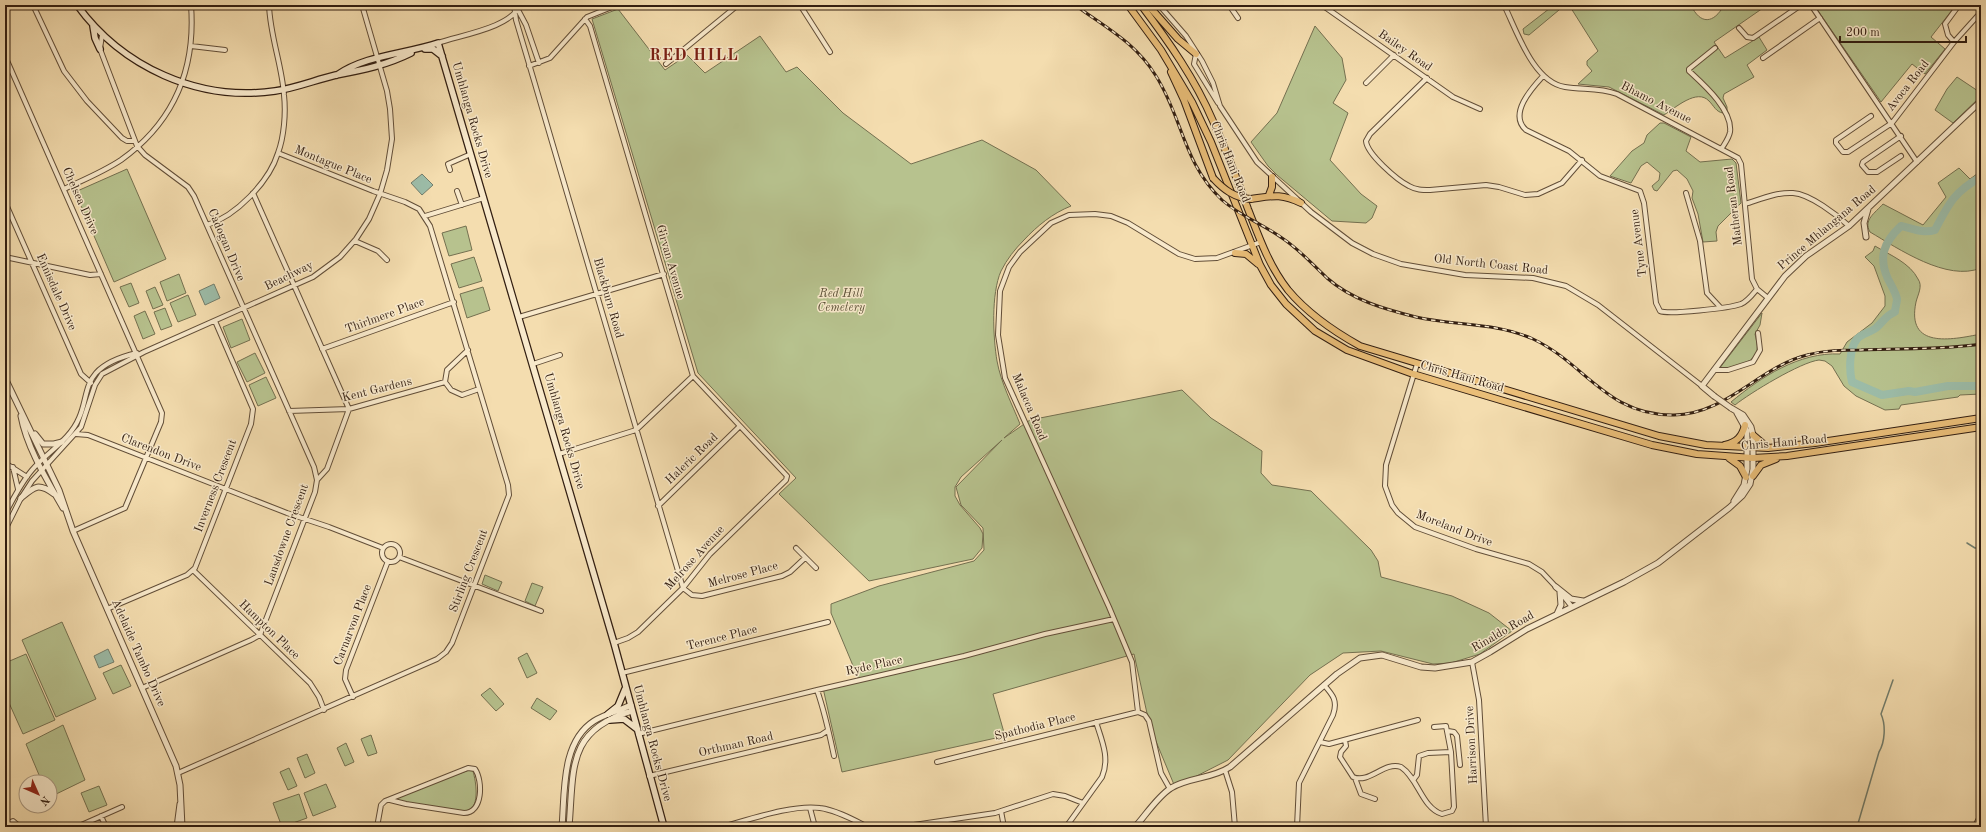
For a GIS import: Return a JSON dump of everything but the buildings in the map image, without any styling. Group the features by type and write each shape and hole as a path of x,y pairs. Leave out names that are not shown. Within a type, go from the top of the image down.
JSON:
{"main road":[{"path":"77,5 102,35 138,62 160,74 182,83 232,92 259,92 284,89 337,75 380,66 417,50 438,43"},
{"name":"Chris Hani Road","path":"1128,5 1166,58 1183,85 1202,121 1252,246 1271,285 1286,304 1315,331 1354,354 1413,374 1652,445 1697,454 1750,458 1787,456 1981,427"},
{"name":"Chris Hani Road","path":"1141,5 1180,59 1204,101 1261,242 1279,277 1288,290 1318,320 1360,346 1659,436 1690,443 1768,448 1815,443 1981,418"},
{"path":"1148,5 1178,39 1196,54"},
{"path":"93,26 95,38 100,49"},
{"name":"Umhlanga Rocks Drive","path":"438,43 560,454 614,642 664,827"},
{"path":"337,75 377,58 417,50 433,49 442,56"},
{"path":"1166,58 1213,178 1227,191 1238,197 1252,199 1269,195 1285,196 1301,203"},
{"path":"1269,195 1272,187 1272,177"},
{"path":"1235,252 1246,254 1260,265"},
{"path":"1720,446 1737,440 1743,432 1745,425"},
{"path":"1753,435 1768,448"},
{"path":"1728,457 1740,466 1749,477 1765,463 1787,456"},
{"path":"607,718 622,700 625,686"},
{"path":"607,718 624,720 638,732"}],"street":[{"path":"33,5 57,57 79,91 122,138 127,141 134,141"},
{"path":"64,189 114,164 154,131 163,120 182,83 191,46 191,5"},
{"path":"207,225 227,216 253,193 269,171 278,153 283,125 284,89 271,27 269,5"},
{"name":"Beachway","path":"5,514 18,489 27,477 44,458 62,442 79,418 90,382 103,367 144,352 313,277 330,265 355,241 369,219 380,194 389,161 392,122 387,91 362,5"},
{"path":"514,5 519,7 539,63"},
{"name":"Blackburn Road","path":"514,5 529,66 683,588"},
{"path":"529,66 550,58 584,19 616,5"},
{"path":"732,5 737,5"},
{"path":"666,64 737,5"},
{"path":"800,5 830,52"},
{"name":"Old North Coast Road","path":"1159,5 1186,36 1196,54 1206,66 1220,106"},
{"path":"1229,5 1238,18"},
{"name":"Bailey Road","path":"1322,5 1458,100 1480,110"},
{"name":"Bhamo Avenue","path":"1504,5 1535,66 1543,76 1564,87 1598,88 1617,94 1722,148"},
{"path":"1740,28 1747,38 1753,38 1801,5"},
{"name":"Avoca Road","path":"1811,5 1901,136 1917,162"},
{"path":"1954,42 1948,35 1945,24 1959,5"},
{"path":"438,43 499,24 515,14 519,7"},
{"name":"Avoca Road","path":"1892,123 1954,42 1981,12"},
{"path":"1763,58 1820,18"},
{"name":"Girvan Avenue","path":"584,19 590,26 693,376 784,471 787,476 786,480"},
{"name":"Cadogan Drive","path":"102,35 100,49 134,141 145,154 188,187 207,225 314,467 317,480"},
{"path":"191,46 225,50"},
{"path":"1715,48 1689,69 1689,71 1705,86 1723,108 1730,128 1729,136 1722,148"},
{"name":"Old North Coast Road","path":"1196,54 1194,64 1210,93 1249,152 1272,177 1301,203 1352,243 1387,260 1465,275 1533,278 1566,286 1598,305 1714,396 1748,420 1753,435 1750,448"},
{"path":"1366,83 1394,55"},
{"name":"Chelsea Drive","path":"5,56 162,413 161,422 125,508 73,531"},
{"name":"Tyne Avenue","path":"1543,76 1525,96 1520,118 1521,124 1526,130 1569,151 1600,176 1636,189 1643,196 1656,303 1660,311 1672,313 1720,308 1741,304 1757,289"},
{"path":"1427,78 1370,134 1366,140 1368,149 1389,171 1409,186 1416,189 1430,190 1486,185 1531,195 1562,183 1582,160"},
{"name":"Prince Mhlangana Road","path":"1702,386 1785,276 1806,256 1849,226 1981,101"},
{"path":"1871,116 1836,140 1836,144 1843,152 1848,152 1892,123"},
{"path":"1901,136 1863,162 1862,165 1868,172 1875,173 1901,156"},
{"name":"Matheran Road","path":"1722,148 1735,156 1741,164 1752,280 1757,289"},
{"name":"Montague Place","path":"278,153 380,194"},
{"path":"450,170 448,164 471,154"},
{"path":"457,191 462,205"},
{"path":"253,193 349,409"},
{"path":"1686,193 1700,241 1707,293 1720,308"},
{"name":"Stirling Crescent","path":"178,774 437,659 446,652 452,644 507,500 509,490 432,231 425,216 419,209 380,194"},
{"path":"1745,204 1775,195 1799,194 1838,216 1849,226"},
{"path":"425,216 484,198"},
{"name":"Ennisdale Drive","path":"5,202 81,374 95,385"},
{"path":"1866,236 1864,223 1869,208"},
{"name":"Malacca Road","path":"1138,712 1132,662 1005,378 998,335 1000,291 1004,277 1014,259 1045,228 1058,219 1075,214 1112,216 1128,223 1170,250 1187,257 1210,260 1261,242"},
{"path":"355,241 378,251 387,260"},
{"path":"5,257 90,275 101,274"},
{"path":"519,317 664,274"},
{"path":"1757,289 1768,298"},
{"name":"Thirlmere Place","path":"322,349 454,302"},
{"name":"Inverness Crescent","path":"193,570 254,413 215,321"},
{"path":"1714,370 1728,370 1753,362 1760,350 1758,333"},
{"path":"468,350 447,370 445,382 451,390 462,395 479,389"},
{"name":"Beachway","path":"5,530 21,498 42,469 76,434 81,426 95,385 107,371 136,355"},
{"path":"533,364 560,355"},
{"name":"Moreland Drive","path":"1417,364 1386,465 1385,486 1392,505 1398,514 1415,527 1476,549 1529,564 1542,572 1572,607"},
{"path":"560,454 636,430 693,376"},
{"name":"Adelaide Tambo Drive","path":"5,378 20,412 28,425 59,490 73,531 178,774 182,827"},
{"name":"Kent Gardens","path":"289,411 349,409 445,382"},
{"name":"Lansdowne Crescent","path":"260,635 315,492 317,480 327,469 349,409"},
{"name":"Old North Coast Road","path":"1733,409 1745,425 1750,448"},
{"name":"Adelaide Tambo Drive","path":"20,412 24,427 39,463 67,514"},
{"path":"28,425 43,444 62,442"},
{"path":"81,426 88,435"},
{"name":"Haleric Road","path":"658,506 740,426"},
{"name":"Clarendon Drive","path":"76,434 88,435 225,489 383,548"},
{"name":"Rinaldo Road","path":"1135,827 1170,789 1225,770 1354,661 1375,655 1388,656 1428,668 1472,662 1527,629 1649,569 1722,513 1742,490 1749,477 1750,448"},
{"path":"5,463 27,477"},
{"path":"12,467 18,489"},
{"name":"Melrose Avenue","path":"614,642 628,638 638,632 683,588 710,554 786,480"},
{"path":"21,498 33,488 40,487 45,488 56,496"},
{"path":"5,518 10,521"},
{"path":"391,544 397,546 400,551 399,557 394,561 388,561 384,557 383,548 391,544"},
{"path":"796,548 816,568"},
{"path":"399,557 541,611"},
{"name":"Melrose Place","path":"683,588 688,593 699,596 716,593 782,576 790,572 805,558"},
{"name":"Carnarvon Place","path":"353,697 345,678 346,670 388,561"},
{"path":"107,609 193,570"},
{"name":"Hampton Place","path":"193,570 310,683 319,697 324,710"},
{"path":"1556,587 1571,599 1583,602"},
{"path":"1556,614 1562,605 1560,592"},
{"name":"Ryde Place","path":"638,732 985,651 1044,634 1114,619"},
{"name":"Terence Place","path":"622,673 828,622"},
{"path":"142,688 260,635"},
{"name":"Harrison Drive","path":"1472,662 1479,700 1486,827"},
{"path":"1297,827 1299,783 1320,742 1336,705 1335,699 1324,685"},
{"path":"817,690 828,725 827,731 834,756"},
{"path":"562,827 570,752 573,743 585,727 632,708"},
{"path":"1138,712 1145,715 1149,721 1161,773 1170,789"},
{"name":"Spathodia Place","path":"937,762 1138,712"},
{"path":"569,827 577,755 589,734 607,718"},
{"path":"1320,742 1329,744 1418,720"},
{"path":"1066,827 1102,777 1106,765 1106,754 1096,722"},
{"path":"1355,778 1372,775 1385,768 1396,766 1404,769 1414,779 1426,801 1437,812 1442,814 1452,811 1454,807 1448,731 1445,726 1434,727"},
{"name":"Orthman Road","path":"649,776 821,735 827,731"},
{"path":"1448,731 1454,732 1457,736 1460,765"},
{"path":"1345,740 1346,746 1341,752 1340,757 1355,778 1361,794 1376,799"},
{"path":"1414,779 1417,775 1418,756 1428,753 1450,752"},
{"path":"377,827 381,805 390,800 468,768 475,769 479,777 478,802 476,807 470,813 406,804 390,800"},
{"path":"1225,770 1232,792 1235,827"},
{"path":"907,826 930,825 1001,811 1053,794 1061,794 1083,803"},
{"name":"Adelaide Tambo Drive","path":"177,827 180,802"},
{"path":"79,826 122,807"},
{"path":"810,808 816,827"},
{"path":"721,827 792,810 810,808 826,809 868,827"},
{"path":"1001,811 1004,827"},
{"path":"101,816 106,827"},
{"path":"1975,827 1981,816"},
{"path":"5,824 13,822 20,827"}],"green space":[{"path":"1554,5 1565,5 1529,35 1524,34 1523,29"},
{"path":"1569,5 1691,5 1699,16 1707,20 1716,16 1724,5 1762,5 1763,8 1714,42 1725,58 1759,37 1767,50 1747,65 1754,77 1724,94 1723,98 1727,111 1723,113 1715,108 1709,101 1698,97 1686,100 1664,115 1609,87 1578,84 1592,71 1587,65 1587,61 1598,51"},
{"path":"1814,5 1956,5 1931,37 1945,49 1925,74 1912,64 1881,102"},
{"name":"Red Hill Cemetery","path":"618,9 665,70 687,55 705,73 760,36 786,72 797,67 843,113 911,164 982,140 1036,170 1071,206 1052,216 1040,225 1017,247 1001,271 998,280 994,303 997,361 1004,385 1020,424 1004,438 1030,420 1182,390 1211,418 1262,451 1261,473 1272,485 1311,491 1371,550 1378,561 1381,577 1452,596 1489,613 1512,631 1480,654 1451,663 1433,664 1381,651 1343,653 1310,675 1228,760 1175,787 1150,727 1134,654 993,694 1005,736 842,772 823,688 859,680 831,613 831,604 879,586 974,561 984,550 983,528 961,505 956,487 1002,440 961,477 955,487 955,496 960,505 980,528 983,534 982,548 973,559 869,581 779,494 796,478 698,373 592,19"},
{"path":"1315,26 1342,58 1346,80 1333,103 1348,113 1330,160 1361,194 1377,206 1372,218 1366,223 1332,221 1277,175 1268,166 1251,142 1277,113"},
{"path":"1957,77 1981,93 1981,96 1953,123 1935,110 1947,89"},
{"path":"1660,123 1664,123 1691,137 1686,151 1700,162 1732,159 1736,163 1741,203 1718,226 1716,232 1717,241 1703,242 1698,214 1692,198 1693,191 1687,179 1677,170 1673,171 1657,191 1654,190 1652,186 1659,180 1660,173 1647,162 1641,166 1631,183 1610,176 1632,151 1644,143 1647,135"},
{"path":"1959,168 1970,179 1981,171 1981,268 1968,271 1953,271 1939,267 1909,255 1870,232 1868,228 1869,220 1883,204 1923,225 1946,197 1938,183"},
{"path":"127,169 166,259 114,282 75,192"},
{"path":"466,226 472,250 449,256 442,233"},
{"path":"1875,246 1905,264 1918,279 1920,287 1916,302 1915,317 1918,328 1924,334 1934,338 1945,339 1981,334 1981,394 1960,395 1958,397 1901,405 1899,409 1885,410 1856,396 1844,386 1832,366 1825,361 1819,360 1800,366 1788,372 1763,386 1735,405 1731,402 1768,375 1781,368 1810,357 1825,354 1840,354 1847,342 1872,323 1885,306 1885,296 1874,266 1865,257 1873,251"},
{"path":"474,257 482,281 459,288 451,264"},
{"path":"179,274 186,293 167,301 160,282"},
{"path":"131,283 139,303 129,307 120,287"},
{"path":"155,287 163,305 153,309 146,291"},
{"path":"483,287 490,310 467,318 460,294"},
{"path":"188,295 196,315 178,322 170,303"},
{"path":"165,308 172,326 161,330 154,312"},
{"path":"145,311 155,334 143,339 134,316"},
{"path":"1762,313 1760,325 1755,334 1757,350 1752,359 1730,368 1719,369"},
{"path":"242,319 250,340 231,348 223,327"},
{"path":"255,353 265,373 247,382 237,362"},
{"path":"266,377 276,398 258,406 249,385"},
{"path":"485,575 502,582 498,591 482,584"},
{"path":"532,583 543,587 535,606 525,601"},
{"path":"62,622 96,699 56,717 22,640"},
{"path":"527,653 537,673 527,678 518,658"},
{"path":"26,654 55,720 23,734 5,694 5,663"},
{"path":"121,665 131,686 113,694 103,673"},
{"path":"490,688 504,704 496,711 481,695"},
{"path":"537,698 557,711 550,720 531,708"},
{"path":"63,725 85,780 58,793 58,774 39,774 26,744"},
{"path":"371,735 377,753 368,756 361,739"},
{"path":"346,743 354,762 345,766 337,748"},
{"path":"307,754 315,773 305,778 297,758"},
{"path":"289,768 297,786 288,790 280,772"},
{"path":"469,770 473,771 476,799 472,809 468,812 395,801 395,798"},
{"path":"326,784 336,807 313,816 304,793"},
{"path":"99,786 107,805 89,812 81,793"},
{"path":"299,794 307,818 282,827 273,803"}],"shaded area":[{"path":"422,174 433,185 422,195 411,183"},
{"path":"214,284 220,298 205,305 199,291"},
{"path":"108,649 114,662 99,668 94,656"}],"waterway":[{"path":"1981,177 1958,193 1944,212 1935,230 1922,231 1901,226 1890,238 1884,250 1883,264 1888,279 1895,292 1897,301 1895,312 1887,317 1876,328 1857,339 1852,348 1850,366 1852,382 1882,395 1909,391 1915,392 1948,386 1981,386"},
{"path":"1967,543 1975,548 1981,548"},
{"path":"1857,827 1883,743 1884,728 1881,714 1893,680"}],"railway":[{"path":"1075,5 1119,36 1148,64 1165,92 1184,140 1199,171 1209,186 1222,200 1236,211 1288,242 1337,286 1369,303 1404,314 1431,320 1490,327 1533,339 1552,349 1598,387 1631,407 1651,413 1674,415 1693,413 1727,399 1773,369 1790,361 1820,352 1841,350 1936,348 1981,344"}],"district":[{"name":"RED HILL","path":"694,56"}]}
